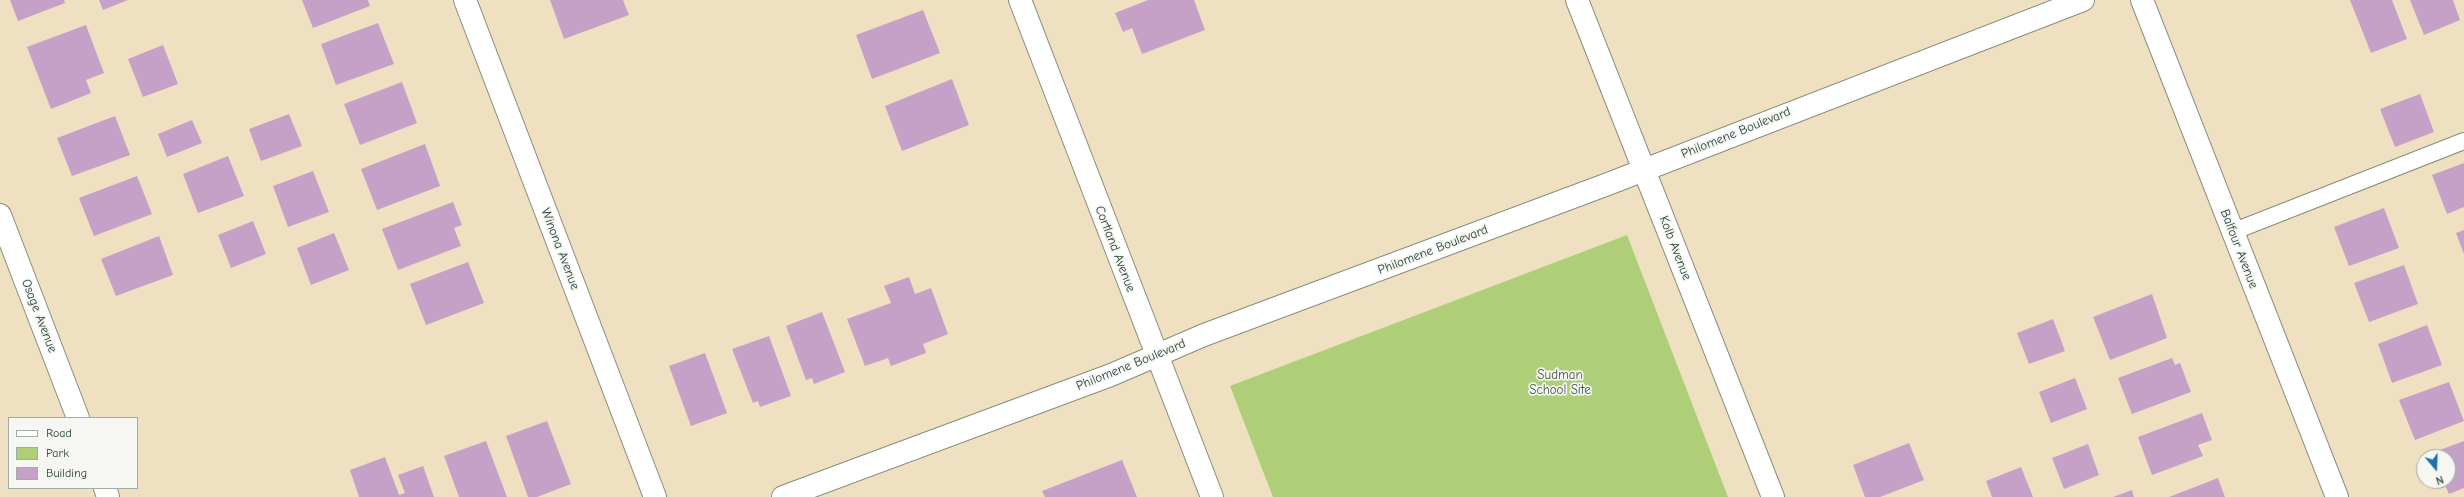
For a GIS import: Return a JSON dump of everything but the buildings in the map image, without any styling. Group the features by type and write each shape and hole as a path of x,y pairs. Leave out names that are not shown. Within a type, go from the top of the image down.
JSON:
{"street":[{"name":"Winona Avenue","path":"465,0 655,497"},
{"name":"Cortland Avenue","path":"1020,0 1212,497"},
{"name":"Kolb Avenue","path":"1577,0 1624,122 1645,168 1773,497"},
{"name":"Philomene Boulevard","path":"783,497 1111,375 1157,354 2083,0"},
{"name":"Balfour Avenue","path":"2142,0 2337,497"},
{"name":"Osage Avenue","path":"0,214 78,417"}],"lane":[{"path":"2232,232 2464,141"}],"green space":[{"name":"Sudman School Site","path":"1627,235 1728,497 1273,497 1230,386"}]}
